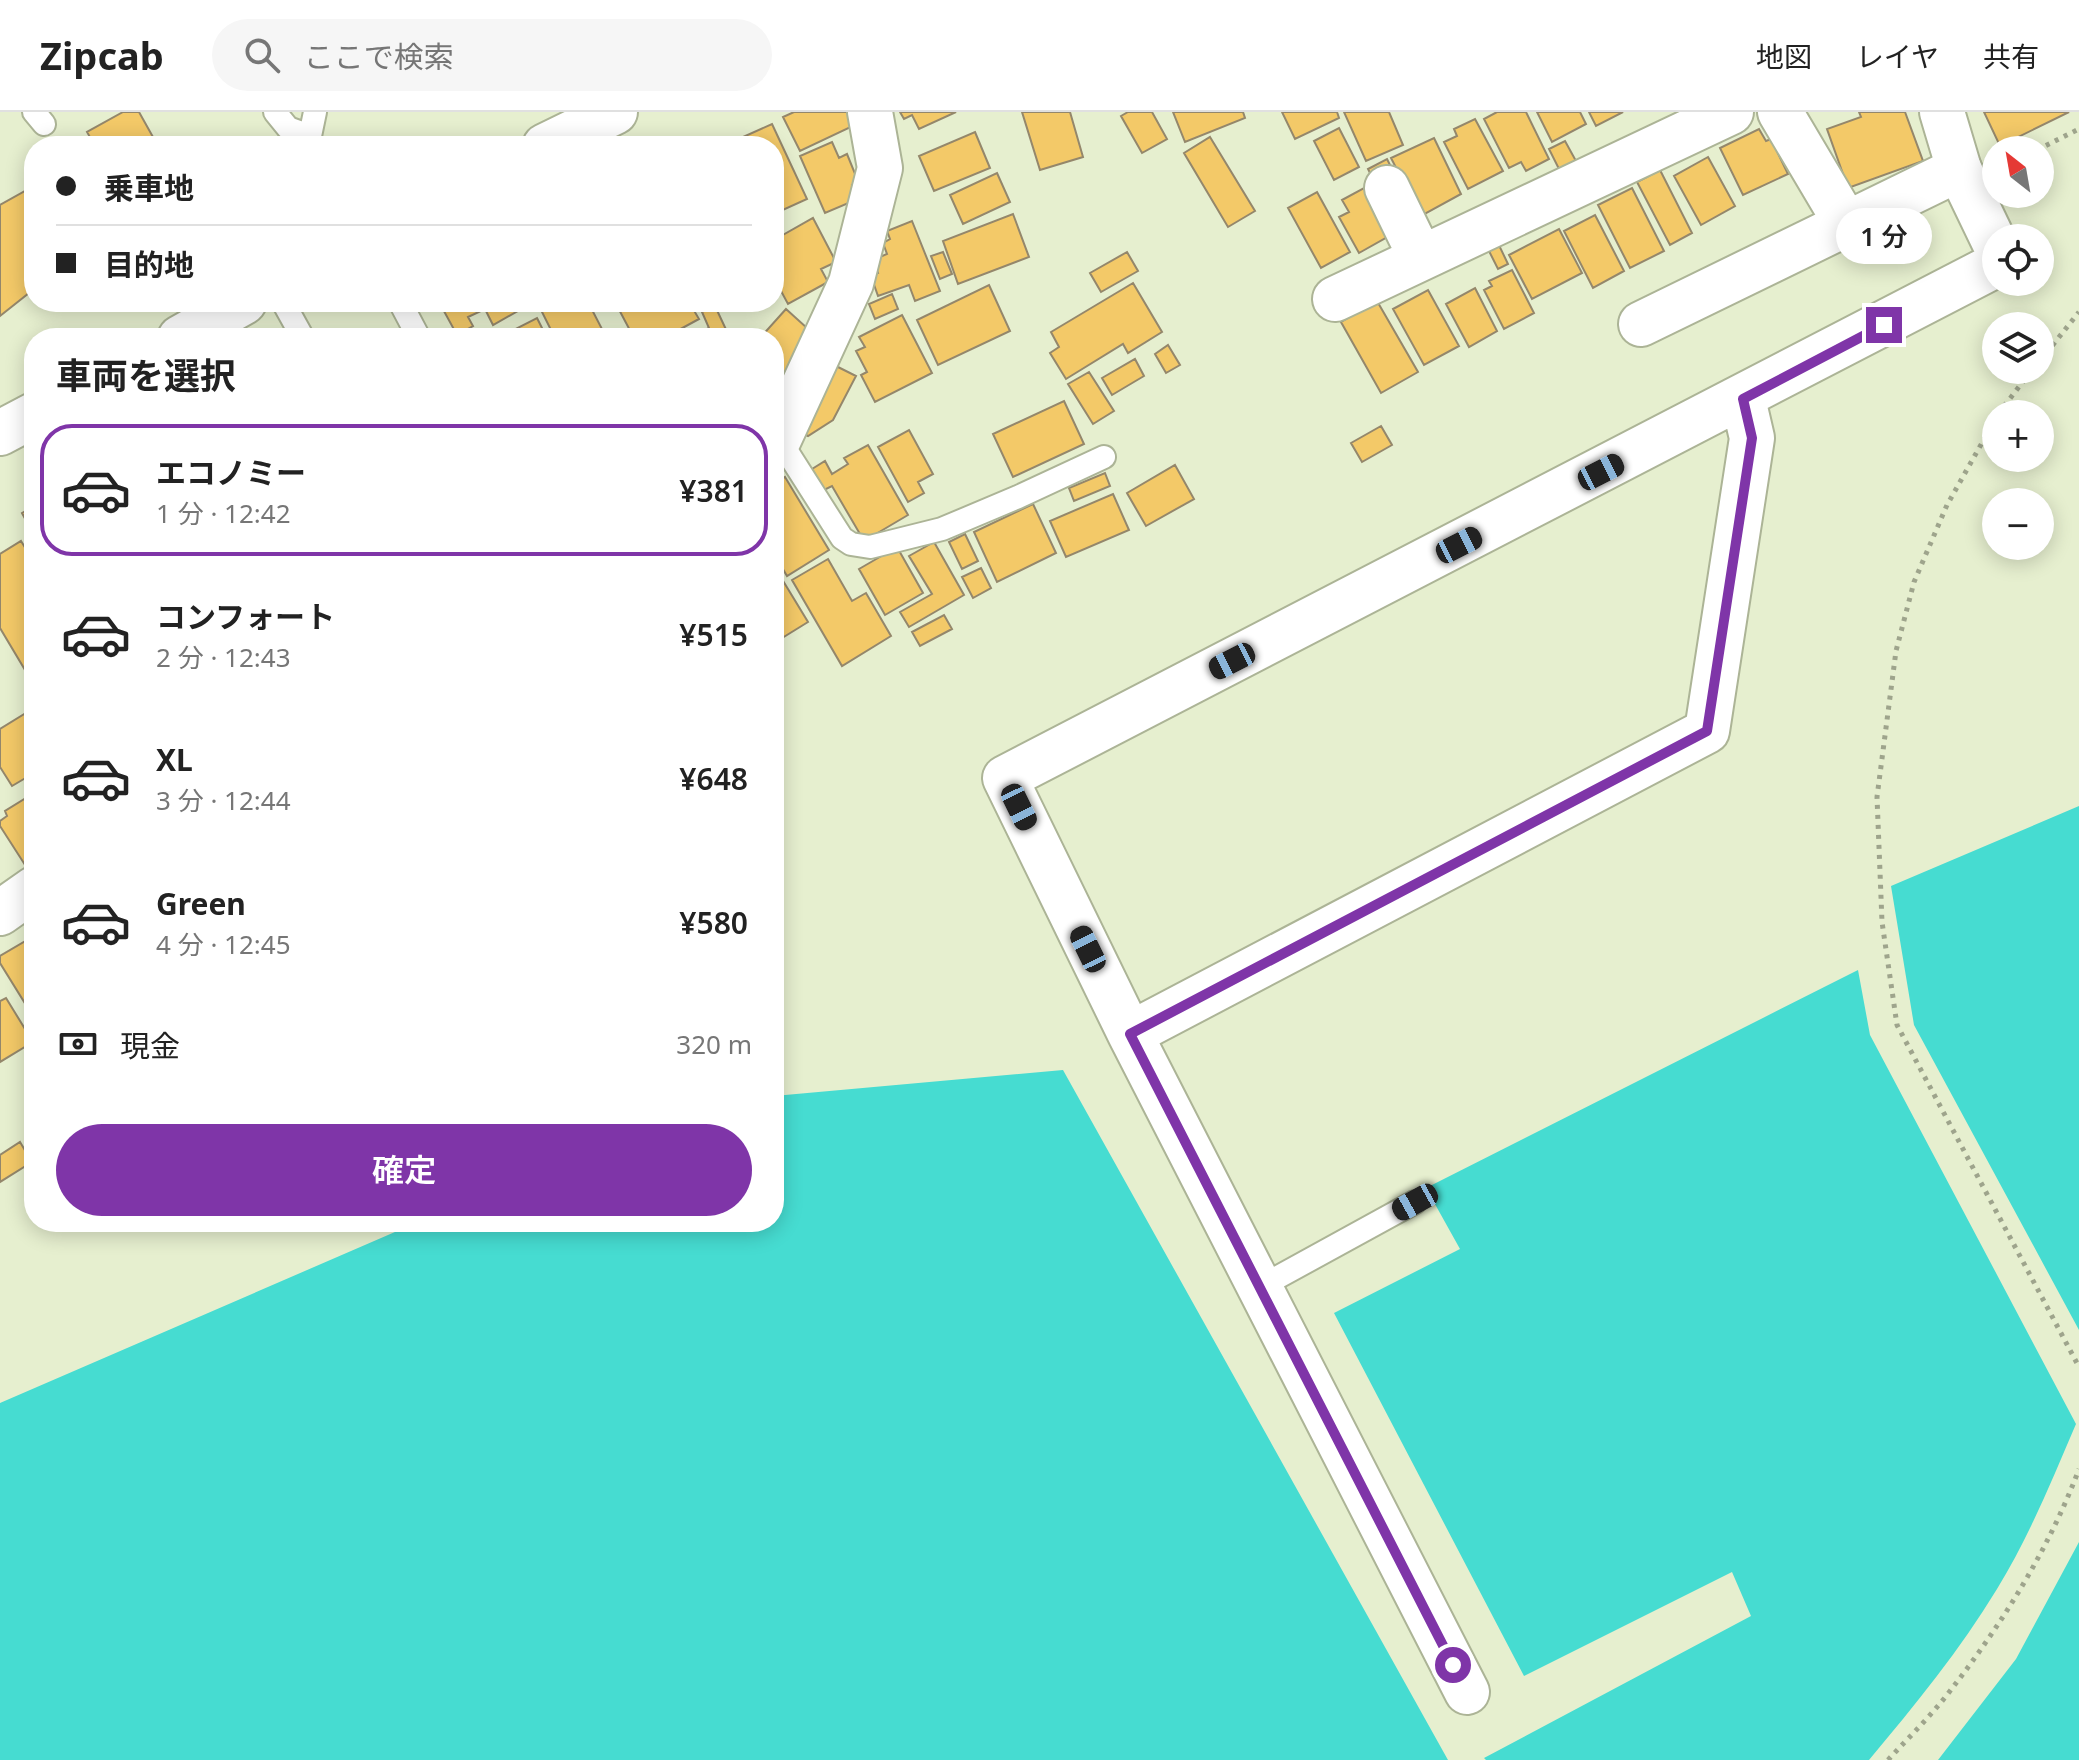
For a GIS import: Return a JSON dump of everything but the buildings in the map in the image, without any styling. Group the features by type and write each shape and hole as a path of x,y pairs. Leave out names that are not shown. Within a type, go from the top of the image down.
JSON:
{"main road":[{"path":"566,136 615,112"},
{"path":"784,426 851,283 880,168 870,112"},
{"path":"1335,299 1731,112"},
{"path":"1780,112 1847,225"},
{"path":"1942,112 1959,169 1985,224"},
{"path":"1641,324 1959,169"},
{"path":"1387,188 1421,258"},
{"path":"1467,1692 1130,1034 1005,778 1743,399 1982,272"},
{"path":"198,328 226,312"},
{"path":"1130,1034 1707,731 1752,438 1743,399"},
{"path":"0,433 24,420"},
{"path":"0,913 24,896"}],"lane":[{"path":"275,112 288,128 302,136"},
{"path":"311,136 315,112"},
{"path":"784,451 842,538 861,547 942,529 1104,457"},
{"path":"1260,1287 1415,1202"}],"path":[{"path":"2054,142 2079,129"},
{"path":"2054,343 2079,312"},
{"path":"2009,400 2021,384"},
{"path":"1982,443 1947,505 1914,582 1896,651 1877,797 1882,922 1897,1025 2079,1367"},
{"path":"1888,1760 1949,1693 2019,1595 2071,1492 2079,1469"}],"water":[{"path":"2079,806 2079,1330 1914,1025 1891,886"},
{"path":"1858,970 1870,1035 2076,1424 2040,1508 1983,1612 1920,1698 1869,1760 1486,1760 1484,1758 1751,1616 1732,1572 1524,1676 1334,1313 1460,1249 1426,1188"},
{"path":"1063,1070 1448,1760 0,1760 0,1403 395,1232 784,1232 784,1095"},
{"path":"2079,1542 2079,1760 1938,1760 2016,1659"}],"route":[{"path":"1453,1665 1130,1034 1707,731 1752,438 1743,399 1884,325"}]}
